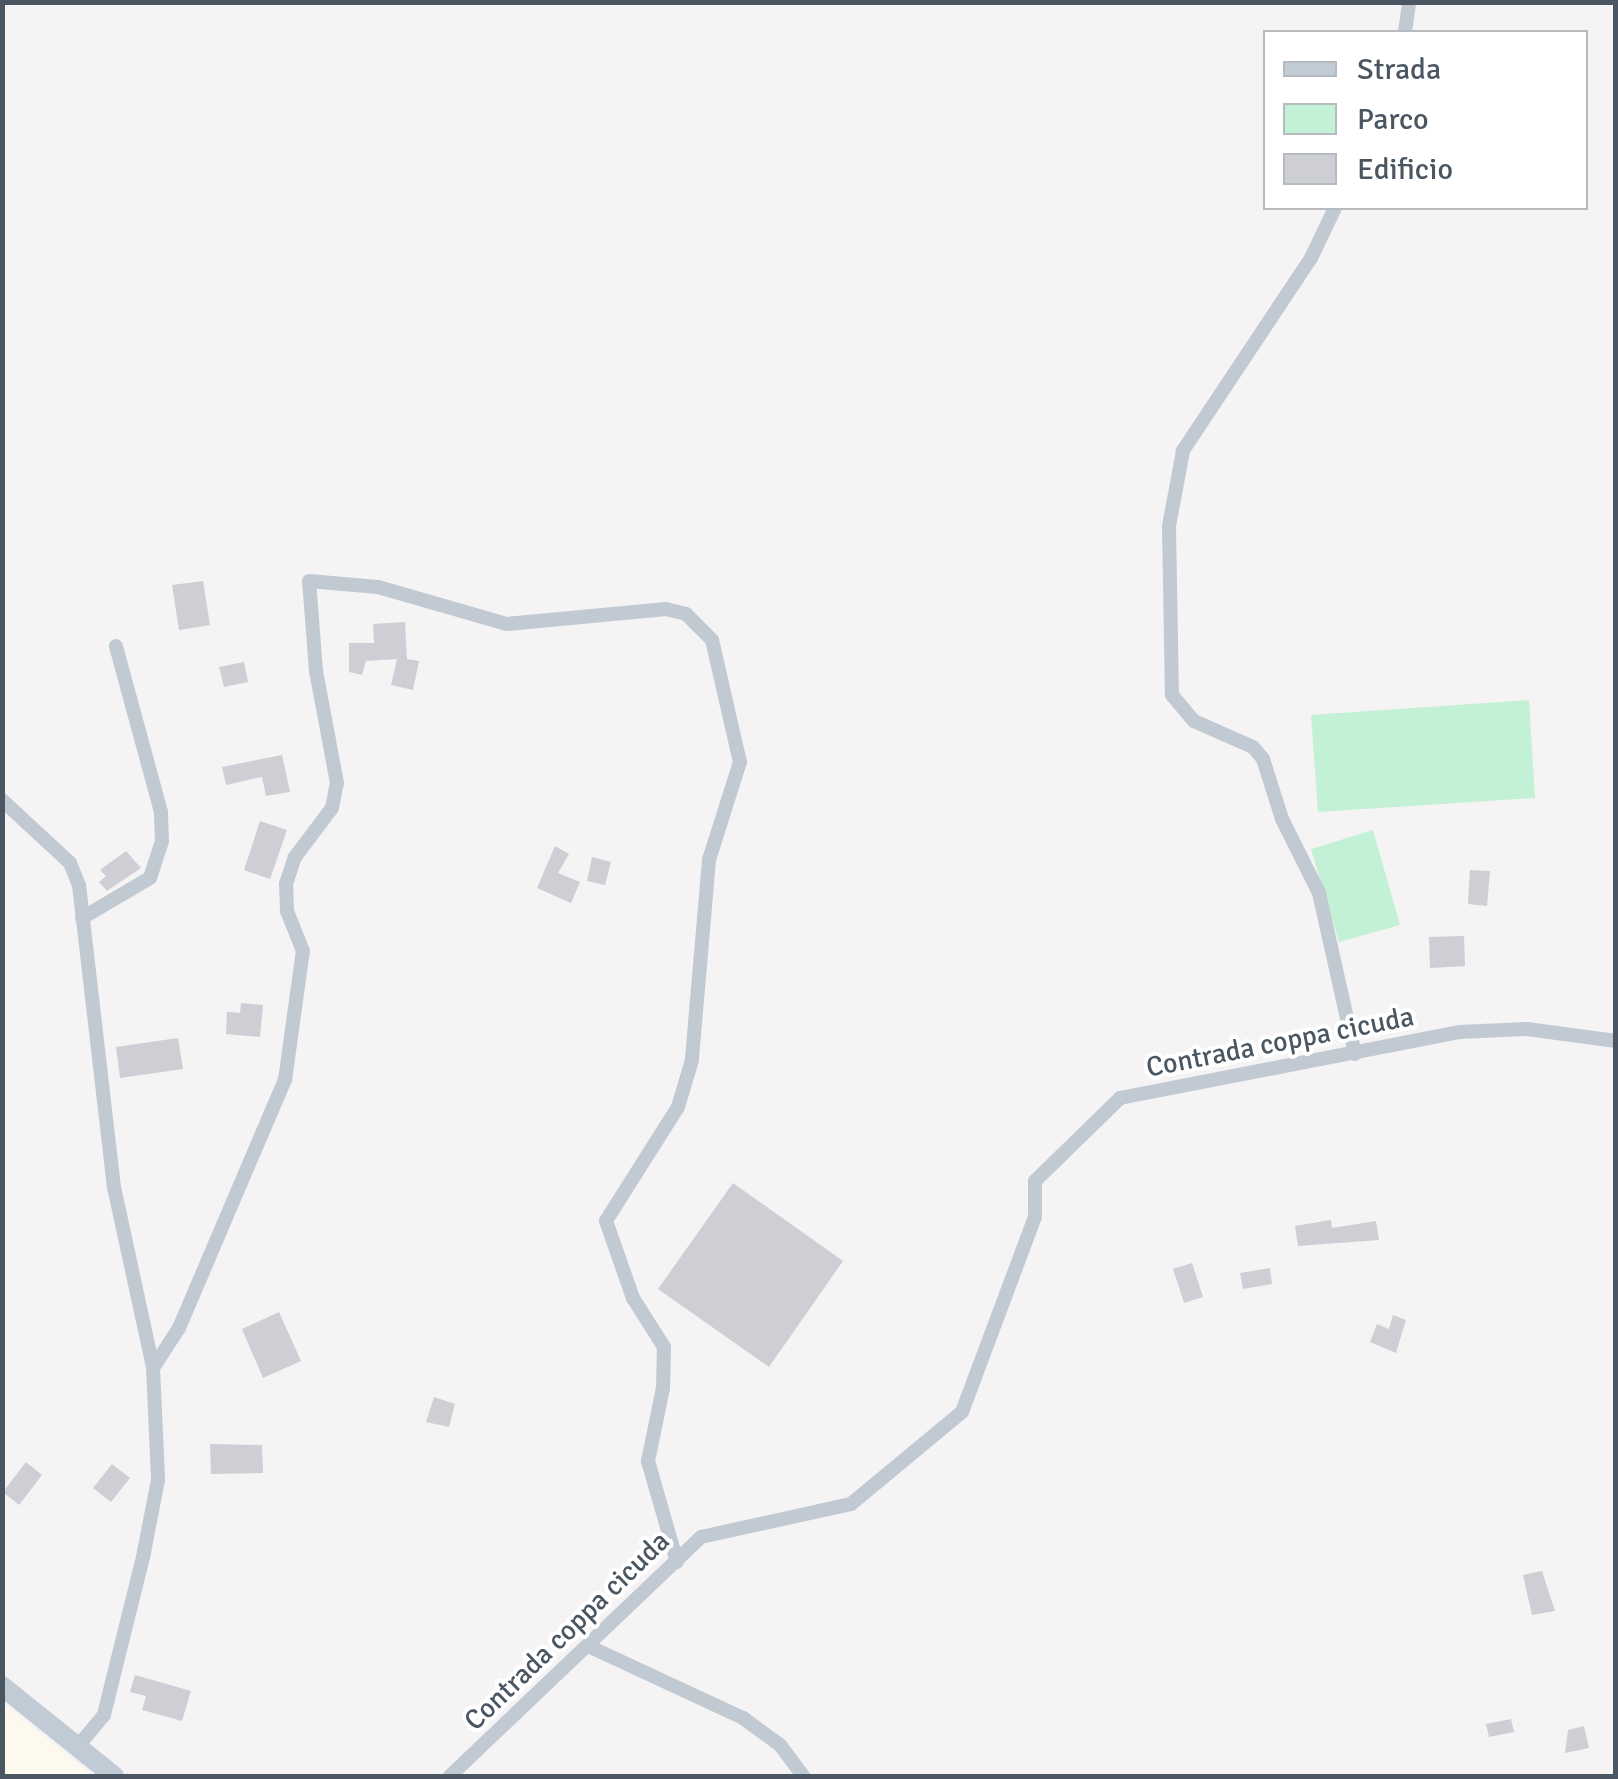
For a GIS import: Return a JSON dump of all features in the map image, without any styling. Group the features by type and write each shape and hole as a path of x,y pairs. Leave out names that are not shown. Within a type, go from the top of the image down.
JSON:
{"main road":[{"path":"2,1686 114,1776"}],"street":[{"path":"1405,30 1410,2"},
{"path":"1334,210 1311,258 1182,451 1169,526 1171,678 1180,710 1264,758 1282,819 1319,893 1355,1054"},
{"path":"153,1368 179,1328 285,1080 303,951 287,910 286,884 294,858 332,808 337,783 316,671 310,582 378,587 507,624 666,609 686,614 712,640 740,762 709,860 687,1076 678,1107 606,1222 632,1298 664,1346 664,1388 648,1462 677,1562"},
{"path":"82,918 150,878 162,842 161,812 116,646"},
{"path":"2,800 70,863 82,918 114,1188 153,1368 158,1480 144,1557 104,1715 78,1746"},
{"name":"Contrada coppa cicuda","path":"450,1776 701,1537 851,1504 962,1412 1035,1217 1035,1180 1120,1098 1460,1032 1528,1030 1616,1041"},
{"path":"588,1646 743,1718 780,1745 803,1776"}],"shaded area":[{"path":"2,1703 60,1749 93,1776 3,1776"}],"green space":[{"path":"1529,700 1535,798 1318,812 1311,715"},
{"path":"1373,830 1400,925 1339,942 1311,849"}],"building":[{"path":"203,581 210,625 179,630 172,585"},
{"path":"405,622 407,659 419,661 413,690 391,685 397,659 366,661 362,675 349,672 349,643 374,643 373,624"},
{"path":"244,662 248,682 224,687 219,667"},
{"path":"282,755 290,792 266,796 262,777 226,785 222,767"},
{"path":"260,821 287,830 270,879 244,870"},
{"path":"555,846 569,854 558,873 580,882 571,903 537,888"},
{"path":"126,851 141,868 107,891 99,882 106,876 100,870"},
{"path":"592,857 611,862 605,885 587,881"},
{"path":"1470,870 1490,871 1487,906 1468,904"},
{"path":"1464,936 1465,966 1430,968 1429,937"},
{"path":"241,1003 263,1005 260,1037 226,1034 227,1012 240,1013"},
{"path":"178,1038 183,1069 120,1078 116,1047"},
{"path":"733,1183 843,1261 769,1367 658,1289"},
{"path":"1331,1220 1332,1228 1376,1221 1379,1240 1298,1246 1295,1226"},
{"path":"1192,1263 1203,1297 1184,1303 1173,1269"},
{"path":"1270,1268 1272,1284 1243,1289 1240,1273"},
{"path":"279,1312 301,1361 263,1378 242,1329"},
{"path":"1393,1315 1406,1320 1396,1353 1370,1342 1377,1324 1389,1329"},
{"path":"434,1397 455,1404 449,1427 426,1422"},
{"path":"210,1444 262,1445 263,1473 211,1474"},
{"path":"26,1462 42,1475 19,1505 3,1492"},
{"path":"112,1464 130,1478 111,1502 93,1488"},
{"path":"1542,1571 1555,1611 1532,1615 1523,1575"},
{"path":"135,1675 191,1691 182,1721 142,1710 146,1696 130,1692"},
{"path":"1511,1719 1514,1732 1489,1737 1486,1724"},
{"path":"1584,1726 1589,1748 1565,1753 1568,1730"}]}
